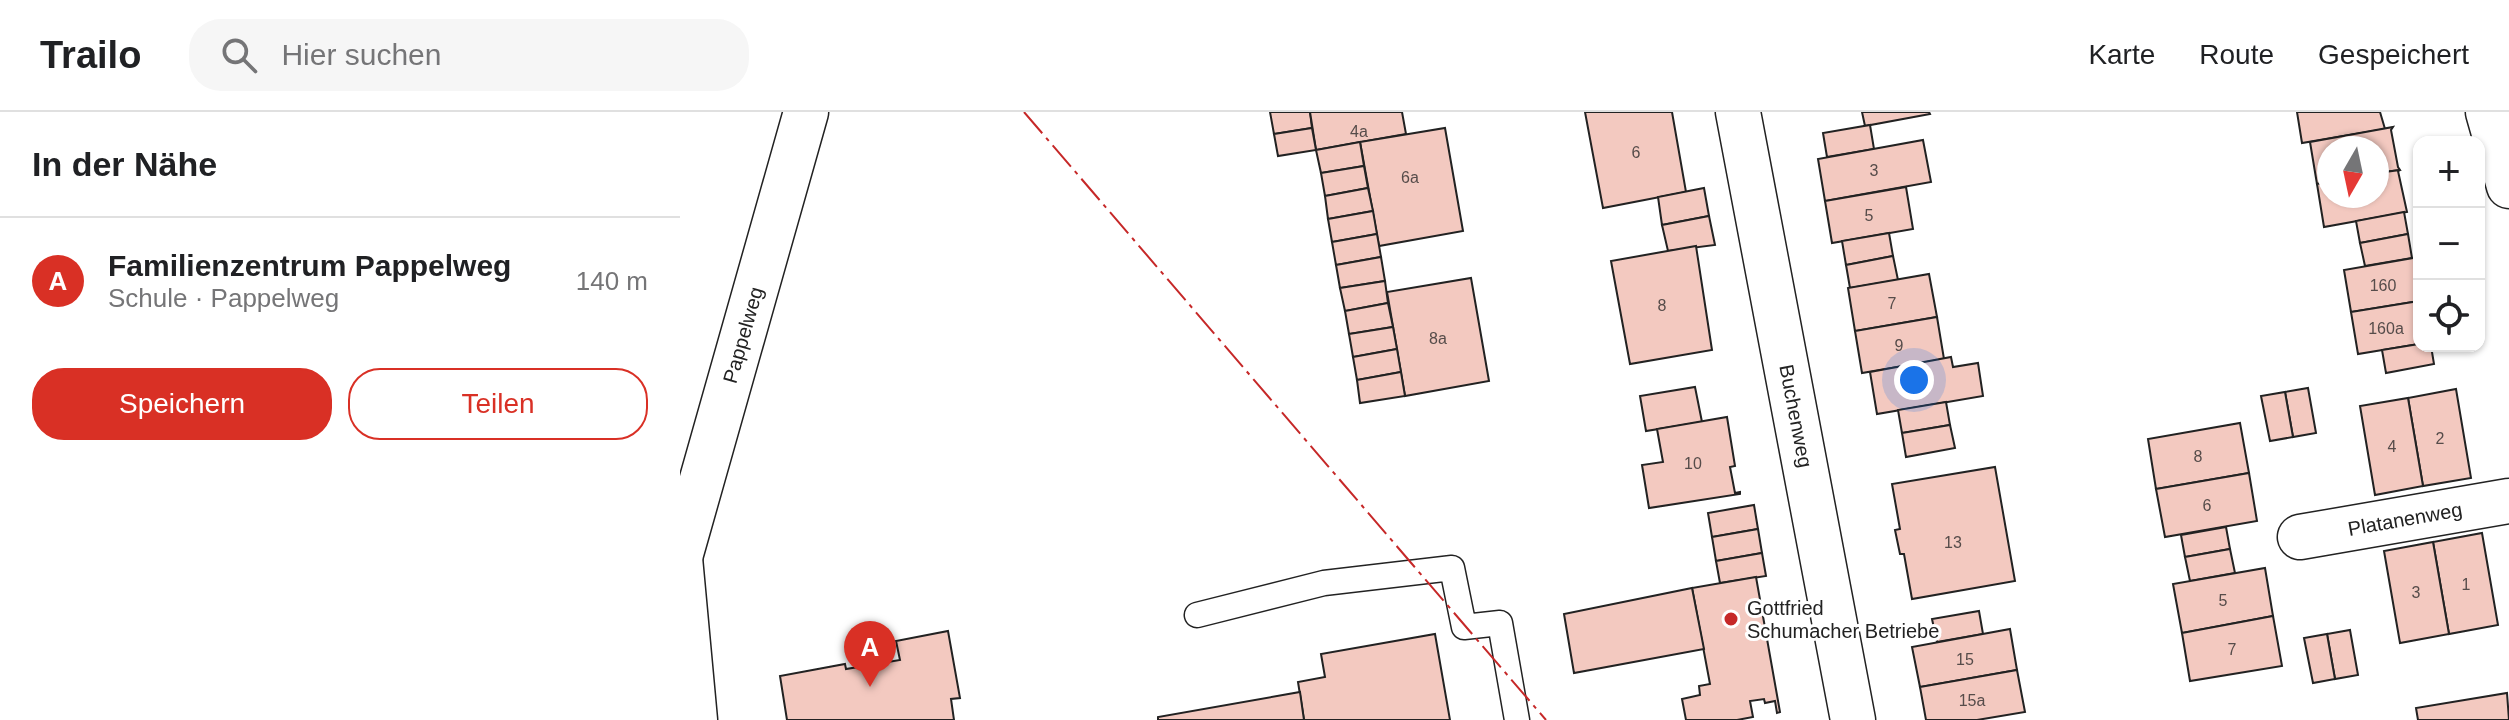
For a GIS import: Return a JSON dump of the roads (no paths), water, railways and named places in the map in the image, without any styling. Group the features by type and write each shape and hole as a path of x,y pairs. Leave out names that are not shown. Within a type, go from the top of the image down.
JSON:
{"street":[{"name":"Pappelweg","path":"695,720 680,558 806,112"},
{"name":"Buchenweg","path":"1738,112 1853,720"},
{"path":"2488,112 2509,186"},
{"name":"Platanenweg","path":"2300,537 2509,501"}],"lane":[{"path":"1197,615 1324,583 1452,568 1464,627 1500,623 1517,720"}],"place":[{"name":"Gottfried Schumacher Betriebe","path":"1731,619"},
{"name":"Familienzentrum Pappelweg","path":"870,687"}]}
